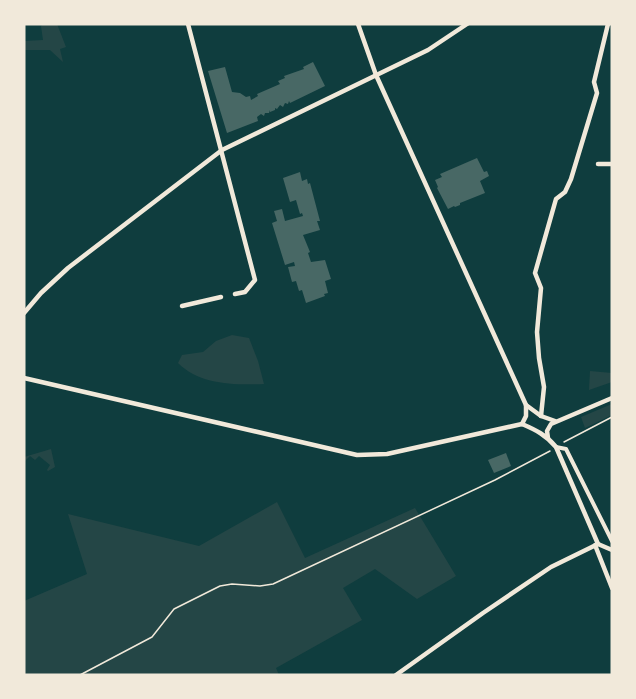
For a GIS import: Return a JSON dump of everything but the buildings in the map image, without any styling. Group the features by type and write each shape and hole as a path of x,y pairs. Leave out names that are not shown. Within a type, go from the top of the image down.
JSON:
{"street":[{"path":"188,24 255,280 245,292 235,294"},
{"path":"358,24 376,75 526,405 526,416 522,424"},
{"path":"24,314 41,293 68,268 222,150 428,50 466,24"},
{"path":"541,416 543,387 537,332 541,288 535,273 556,199 565,192 597,93 594,82 608,24"},
{"path":"597,164 612,164"},
{"path":"182,306 221,297"},
{"path":"24,378 357,454 387,454 522,424 537,430 555,447 612,588"},
{"path":"548,438 548,428 556,421 612,398"},
{"path":"526,405 541,416 556,421"},
{"path":"555,447 566,449 612,541"},
{"path":"396,675 551,567 596,545 611,550"}],"path":[{"path":"80,675 152,638 174,609 220,586 273,584 495,480 612,417"}],"shaded area":[{"path":"57,24 66,47 60,49 63,62 50,50 24,50 24,41 43,40 41,26"},
{"path":"232,335 249,338 264,384 229,384 207,380 196,376 178,363 182,355 203,352 216,341"},
{"path":"590,371 612,373 612,382 589,390"},
{"path":"612,404 612,415 585,428 581,417"},
{"path":"51,449 55,467 48,471 50,465 39,456 35,460 30,456 24,462 24,457"},
{"path":"277,502 305,558 415,508 456,576 417,599 375,569 343,588 362,620 276,668 279,675 24,675 24,601 87,574 68,514 199,546"}]}
